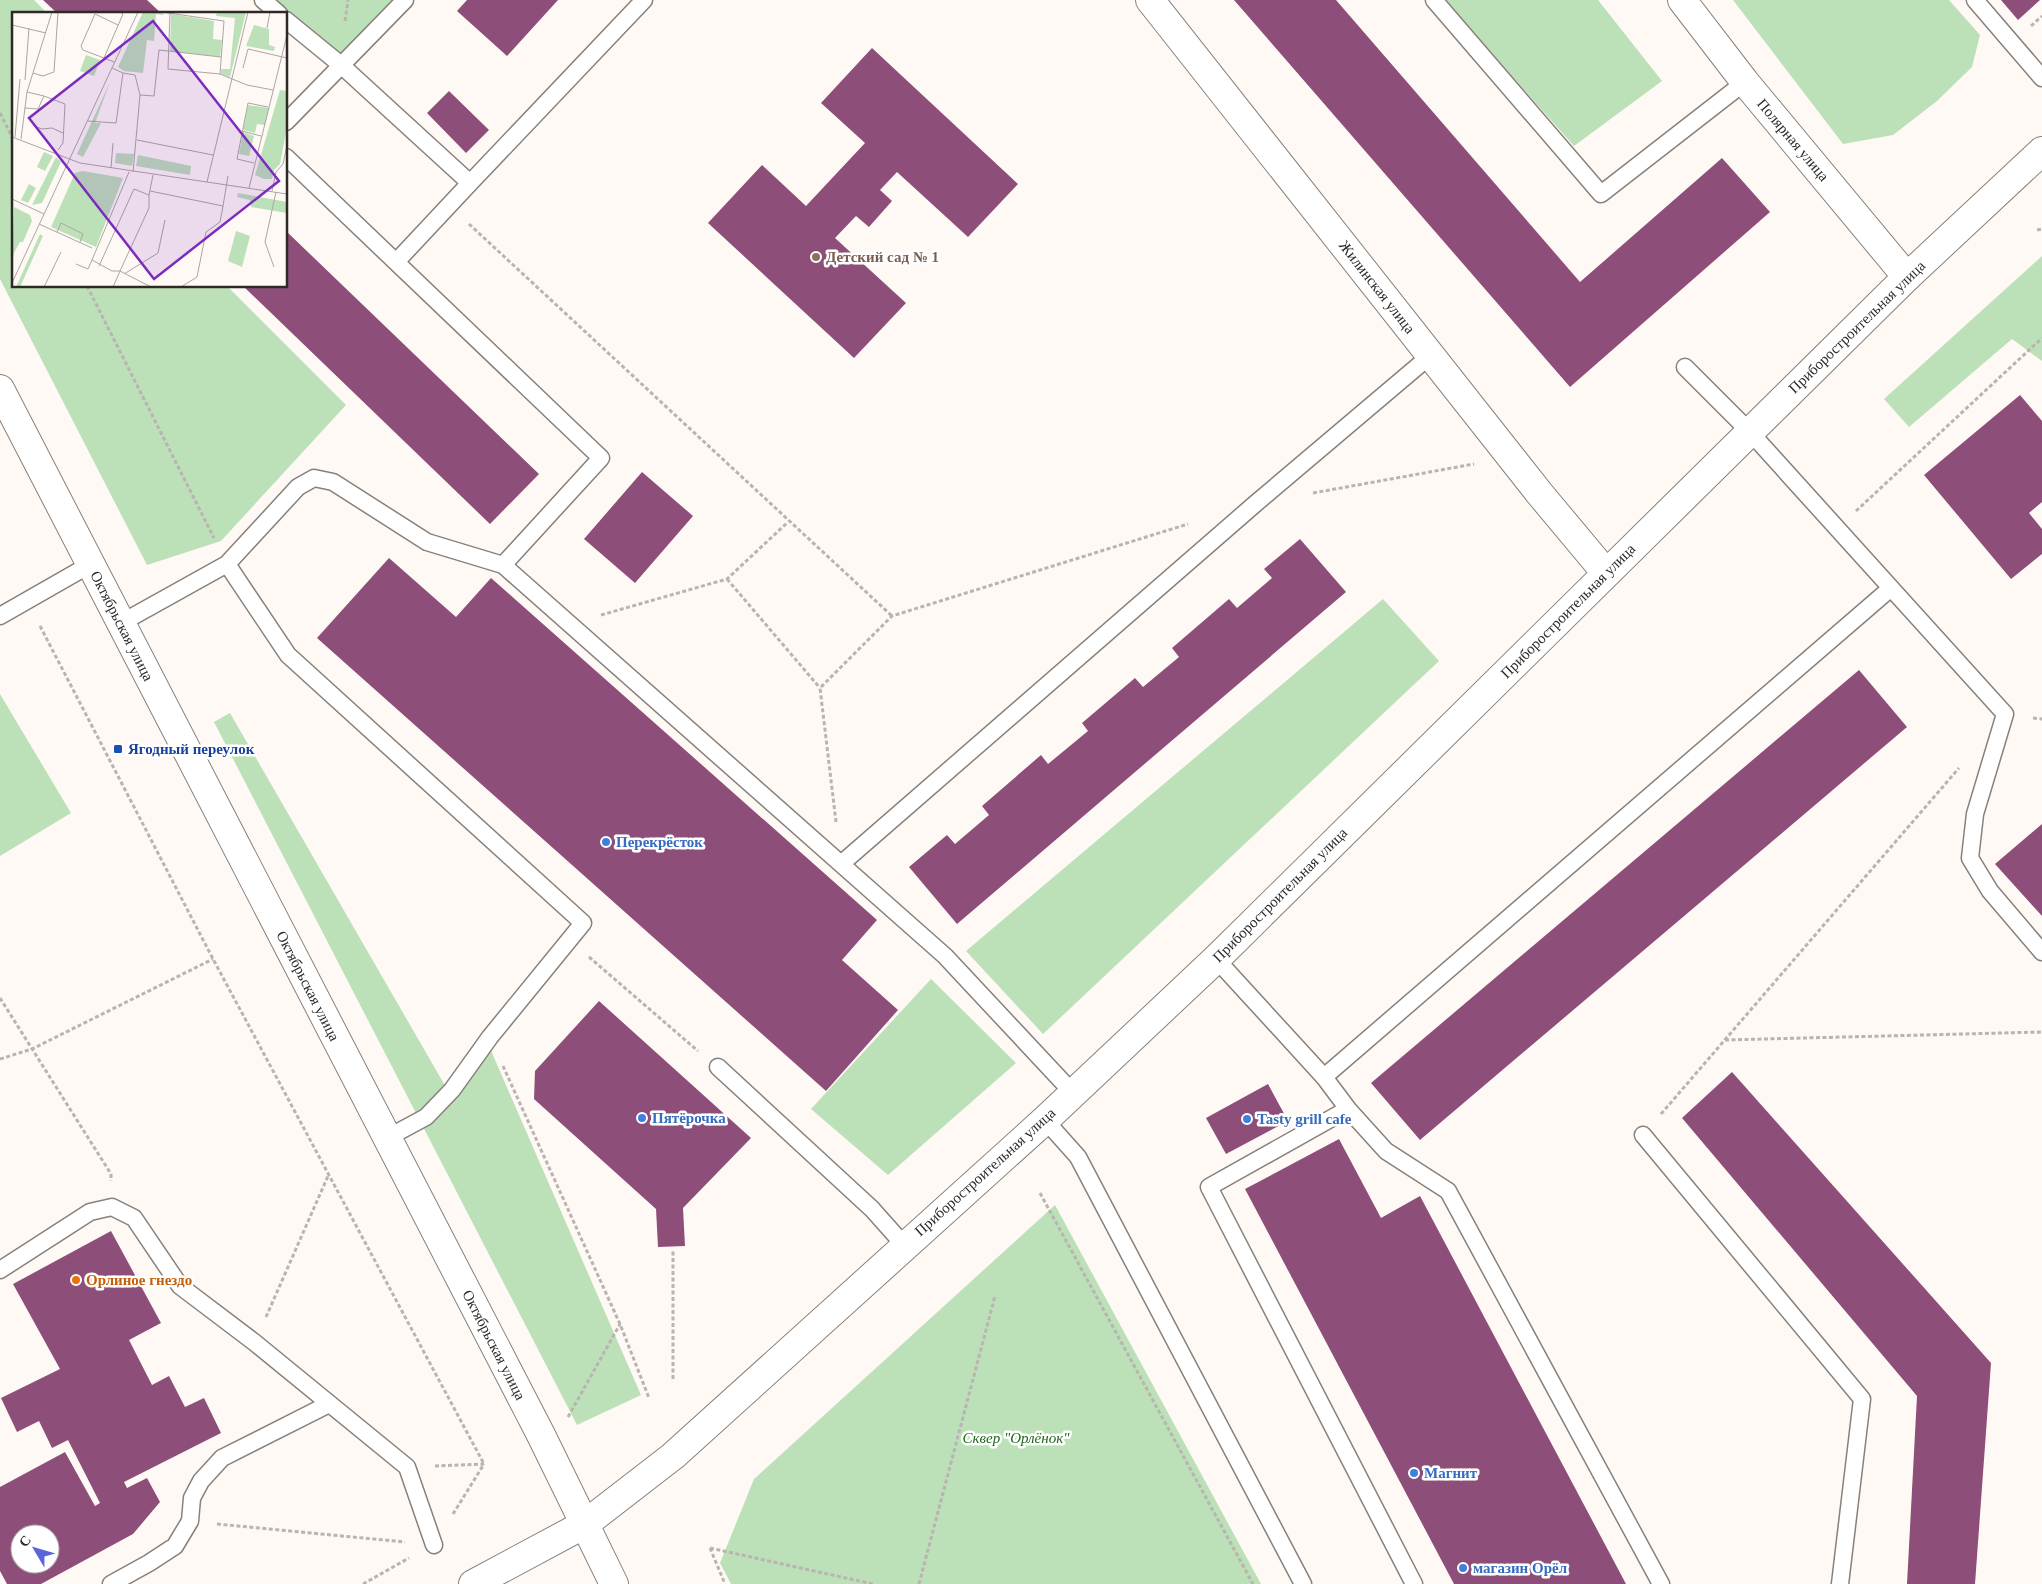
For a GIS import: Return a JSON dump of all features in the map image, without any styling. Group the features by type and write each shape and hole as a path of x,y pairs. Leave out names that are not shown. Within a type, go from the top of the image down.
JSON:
{"main road":[{"name":"Жилинская улица","path":"1150,0 1431,356 1606,573"},
{"name":"Полярная улица","path":"1682,0 1746,82 1907,277"},
{"name":"Приборостроительная улица","path":"473,1584 585,1524 673,1456 1044,1120 1216,959 1907,277 2042,151"},
{"name":"Октябрьская улица","path":"0,389 387,1138 614,1584"}],"lane":[{"path":"263,0 277,12"},
{"path":"288,120 405,0"},
{"path":"396,262 644,0"},
{"path":"1434,0 1602,194 1746,82"},
{"path":"1976,0 2042,78"},
{"path":"288,22 341,65 470,183"},
{"path":"288,159 601,458 503,565"},
{"path":"841,864 1256,504 1431,356"},
{"path":"1685,367 1750,432 2005,714 1976,814 1970,858 1990,891 2042,952"},
{"path":"120,623 227,564 298,487 314,478 333,482 426,542 503,565 946,956 1073,1093"},
{"path":"0,616 90,564"},
{"path":"227,564 288,655 583,923 490,1038 452,1090 426,1117 387,1138"},
{"path":"1324,1077 1891,588"},
{"path":"1216,959 1324,1077 1348,1109 1386,1151 1448,1192 1661,1584"},
{"path":"718,1067 872,1209 904,1245"},
{"path":"1348,1109 1208,1187 1414,1584"},
{"path":"1044,1120 1078,1157 1303,1584"},
{"path":"1643,1135 1862,1399 1840,1584"},
{"path":"0,1270 90,1212 112,1207 134,1218 180,1286 254,1342 407,1467 434,1545"},
{"path":"111,1584 149,1563 174,1546 190,1522 192,1498 201,1481 222,1458 329,1404"}],"path":[{"path":"0,114 12,137"},
{"path":"450,206 788,522 892,616 820,688"},
{"path":"2037,230 2042,229"},
{"path":"88,288 227,564"},
{"path":"1838,529 2042,338"},
{"path":"569,624 727,579 788,522"},
{"path":"727,579 820,688 841,864"},
{"path":"27,601 213,959 484,1464 407,1467"},
{"path":"1643,1135 1961,765"},
{"path":"569,940 718,1067"},
{"path":"0,1059 32,1049 213,959"},
{"path":"0,998 111,1174 112,1207"},
{"path":"1724,1040 2042,1032"},
{"path":"490,1038 620,1324 648,1398"},
{"path":"254,1342 328,1175"},
{"path":"1040,1193 1253,1584"},
{"path":"672,1379 673,1251"},
{"path":"919,1584 995,1296"},
{"path":"564,1424 620,1324"},
{"path":"190,1522 434,1545"},
{"path":"725,1584 710,1548 873,1584"}],"green space":[{"path":"0,0 34,0 46,12 12,12 12,288 229,288 346,405 221,541 147,565 0,279"},
{"path":"272,0 399,0 342,58"},
{"path":"1444,0 1598,0 1662,81 1574,146"},
{"path":"1733,0 1949,0 1980,35 1972,67 1937,101 1893,135 1843,144"},
{"path":"2042,256 2042,361 2012,339 1909,427 1884,399"},
{"path":"1383,599 1439,661 1043,1034 966,951"},
{"path":"0,694 71,813 0,856"},
{"path":"230,713 451,1096 489,1046 641,1395 577,1425 214,722"},
{"path":"931,979 1016,1063 888,1175 811,1109"},
{"name":"Сквер \"Орлёнок\"","path":"1055,1205 1261,1584 731,1584 720,1563 754,1479"}],"building":[{"path":"43,0 147,0 160,12 56,12"},
{"path":"467,0 558,0 507,56 457,11"},
{"path":"1234,0 1336,0 1580,282 1722,158 1770,212 1570,387"},
{"path":"2001,0 2040,0 2018,20"},
{"path":"872,48 1018,184 968,237 897,172 880,190 892,201 869,227 856,216 835,238 906,303 854,358 708,223 762,165 806,206 865,143 821,103"},
{"path":"449,91 489,130 466,153 427,113"},
{"path":"288,233 539,474 490,524 245,288 288,288"},
{"path":"2020,395 2042,421 2042,502 2029,513 2042,529 2042,554 2011,579 1924,475"},
{"path":"642,472 693,516 635,583 584,539"},
{"path":"1300,539 1346,592 957,924 909,867 947,835 955,844 989,815 982,806 1041,755 1048,764 1088,731 1082,723 1135,678 1143,687 1179,657 1172,648 1229,599 1237,608 1272,578 1264,569"},
{"path":"389,558 456,617 491,578 877,920 842,960 898,1010 826,1091 317,638"},
{"path":"1859,670 1907,727 1420,1140 1371,1083"},
{"path":"2042,824 2042,916 1995,864"},
{"name":"Пятёрочка","path":"599,1001 751,1138 683,1208 685,1246 658,1247 656,1209 534,1099 535,1071"},
{"path":"1732,1072 1991,1363 1975,1584 1907,1584 1917,1396 1682,1118"},
{"name":"Tasty grill cafe","path":"1268,1084 1288,1121 1226,1154 1206,1118"},
{"path":"1339,1139 1381,1218 1420,1196 1626,1584 1454,1584 1245,1189"},
{"path":"111,1231 161,1323 129,1340 152,1385 169,1376 185,1407 204,1398 221,1433 124,1482 127,1488 147,1478 160,1502 133,1534 60,1574 60,1524 10,1524 10,1574 59,1574 41,1584 7,1584 0,1571 0,1487 65,1452 95,1506 100,1503 68,1440 52,1448 39,1421 17,1432 1,1398 60,1369 13,1284"}],"place":[{"name":"Детский сад № 1","path":"816,257"},
{"name":"Ягодный переулок","path":"118,749"},
{"name":"Перекрёсток","path":"606,842"},
{"name":"Пятёрочка","path":"642,1118"},
{"name":"Tasty grill cafe","path":"1247,1119"},
{"name":"Орлиное гнездо","path":"76,1280"},
{"name":"Магнит","path":"1414,1473"},
{"name":"магазин Орёл","path":"1463,1568"}]}
